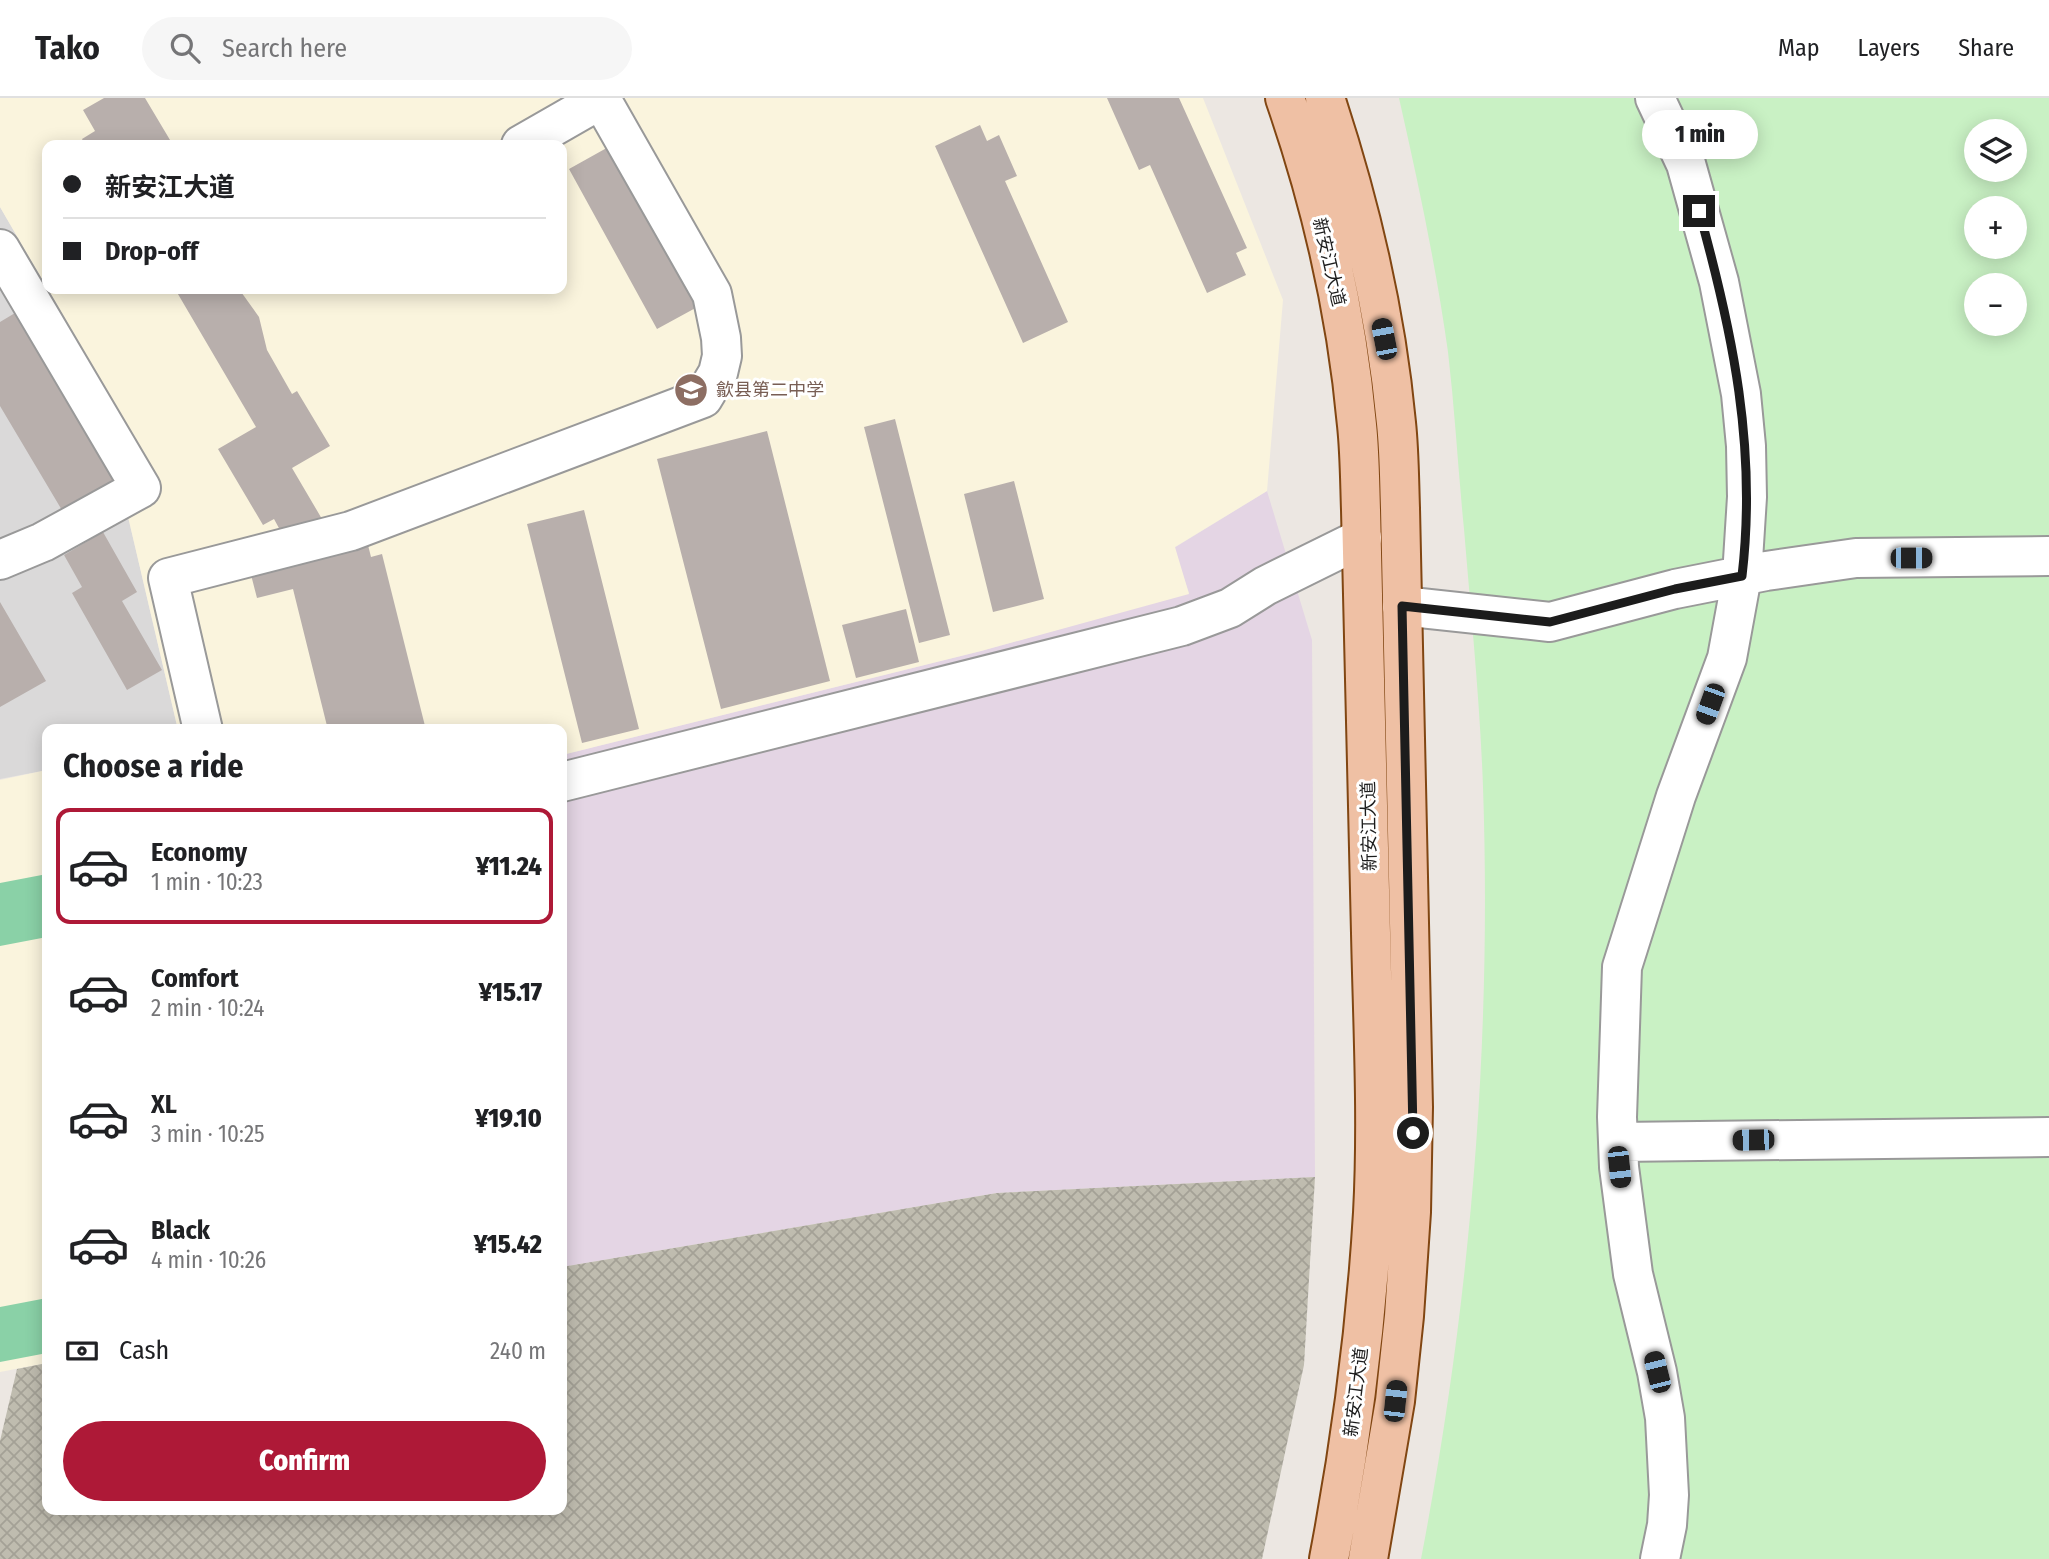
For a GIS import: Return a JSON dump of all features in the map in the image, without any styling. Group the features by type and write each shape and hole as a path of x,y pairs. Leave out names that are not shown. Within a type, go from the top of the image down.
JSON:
{"main road":[{"name":"新安江大道","path":"1285,98 1315,202 1346,345 1357,425 1362,538 1375,1107 1373,1210 1357,1396 1329,1559"},
{"path":"1325,98 1350,179 1384,339 1396,422 1402,606 1413,1107 1411,1212 1395,1401 1368,1559"}],"lane":[{"path":"1655,98 1686,164 1719,282 1741,394 1747,497 1742,576 1727,657 1676,796 1622,967 1618,1142 1624,1221 1665,1419 1669,1495 1667,1525 1660,1559"},
{"path":"202,724 169,578 351,531 703,398 712,386 722,356 712,294 602,99 530,140"},
{"path":"0,250 141,488 43,542 0,560"},
{"path":"567,781 1182,626 1230,608 1265,586 1362,538"},
{"path":"1402,606 1550,622 1675,589 1856,558 2049,556"},
{"path":"1618,1142 2049,1137"}],"shaded area":[{"name":"歙县第二中学","path":"0,98 1203,98 1283,300 1267,491 1175,547 1189,594 981,651 567,754 567,724 177,724 126,508 159,479 51,294 567,294 567,140 42,140 42,279 0,207"},
{"path":"0,207 42,279 42,294 51,294 159,480 126,508 177,724 42,724 42,771 0,779"},
{"path":"1267,491 1312,640 1315,1177 997,1193 567,1266 567,754 981,651 1189,593 1174,548"},
{"path":"42,771 42,1364 0,1372 0,780"},
{"path":"1315,1177 1304,1365 1262,1559 0,1559 0,1441 17,1369 42,1364 42,1515 567,1515 567,1266 997,1193"}],"green space":[{"path":"1399,98 2049,98 2049,1559 1421,1559 1453,1367 1465,1271 1480,1078 1485,884 1480,722 1450,374 1420,193"},
{"path":"42,875 42,938 0,946 0,883"},
{"path":"42,1299 42,1354 0,1362 0,1307"}],"building":[{"path":"104,98 145,98 170,140 82,140 95,131 83,110"},
{"path":"1107,98 1179,98 1247,248 1236,253 1246,275 1207,293 1150,165 1139,170"},
{"path":"980,125 987,141 999,135 1017,176 1005,181 1068,322 1023,343 935,146"},
{"path":"612,145 701,305 657,329 569,169"},
{"path":"178,294 243,294 259,317 267,350 292,394 297,391 330,446 292,468 322,519 286,541 274,519 263,525 218,449 256,427"},
{"path":"20,310 126,488 69,522 0,406 0,322"},
{"path":"895,419 950,635 919,643 864,427"},
{"path":"767,431 830,681 721,709 657,459"},
{"path":"1014,481 1044,599 993,612 964,494"},
{"path":"584,510 639,729 582,743 527,524"},
{"path":"103,532 137,592 122,601 162,670 127,690 72,593 82,587 64,555"},
{"path":"366,537 371,557 382,554 424,724 327,724 293,589 257,598 249,567"},
{"path":"0,602 46,681 0,707"},
{"path":"906,609 919,662 856,678 842,625"}],"place":[{"name":"歙县第二中学","path":"691,390"}],"route":[{"path":"1413,1133 1402,606 1550,622 1675,589 1742,576 1747,497 1741,394 1719,282 1699,211"}]}
